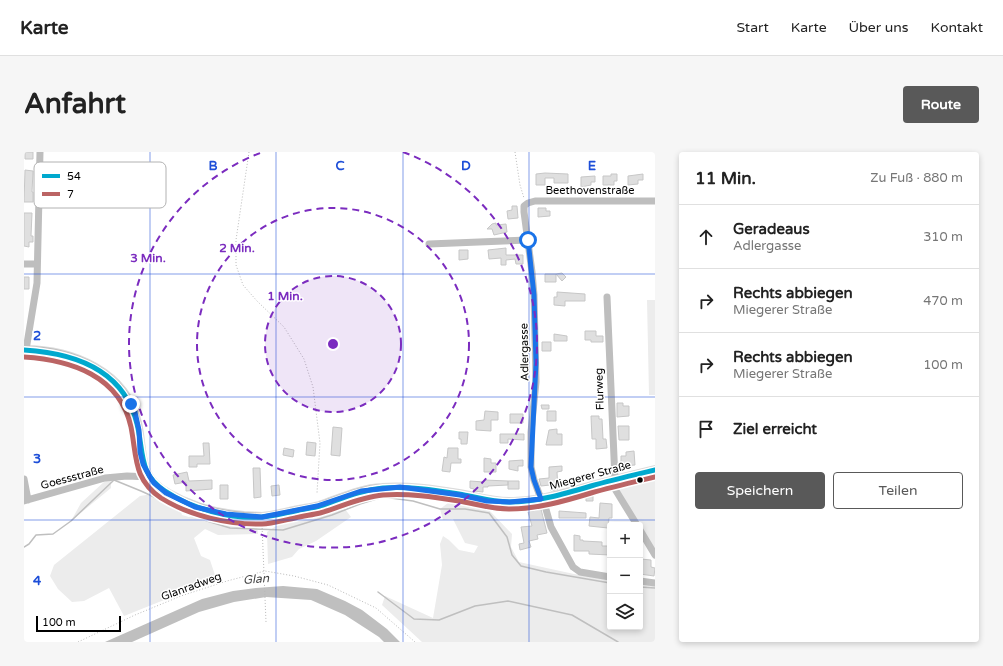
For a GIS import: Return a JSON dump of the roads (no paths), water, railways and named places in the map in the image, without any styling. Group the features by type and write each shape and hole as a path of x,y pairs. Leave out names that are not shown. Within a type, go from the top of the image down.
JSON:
{"main road":[{"name":"Miegerer Straße","path":"25,350 54,352 66,355 97,368 111,378 127,396 135,412 139,430 141,457 143,464 154,483 166,493 195,507 226,514 262,517 317,506 361,491 400,487 460,495 487,501 520,502 542,499 655,470"}],"street":[{"path":"40,152 40,162"},
{"name":"Beethovenstraße","path":"526,204 535,201 655,201"},
{"name":"Adlergasse","path":"526,204 524,206 524,212 534,295 536,363 531,467 534,480 551,527 573,567 580,572 607,576"},
{"path":"25,350 36,290 39,208"},
{"path":"429,244 528,240"},
{"path":"24,264 38,264"},
{"name":"Flurweg","path":"607,297 612,480"},
{"name":"Goessstraße","path":"26,500 105,478 127,476 150,477"},
{"path":"24,479 26,500"},
{"path":"612,480 635,522"},
{"path":"643,535 655,555"},
{"path":"643,581 655,583"}],"waterway":[{"path":"24,547 29,544 36,535 53,534 71,521 114,480 207,521 230,528 283,530 383,497 413,501 440,509 465,509 489,513 507,537 512,555 521,566 607,582"},
{"path":"643,587 655,588"},
{"path":"378,592 414,619 439,620 475,606 508,601 572,615 618,642"}],"water label":[{"name":"Glan","path":"256,579"}]}
